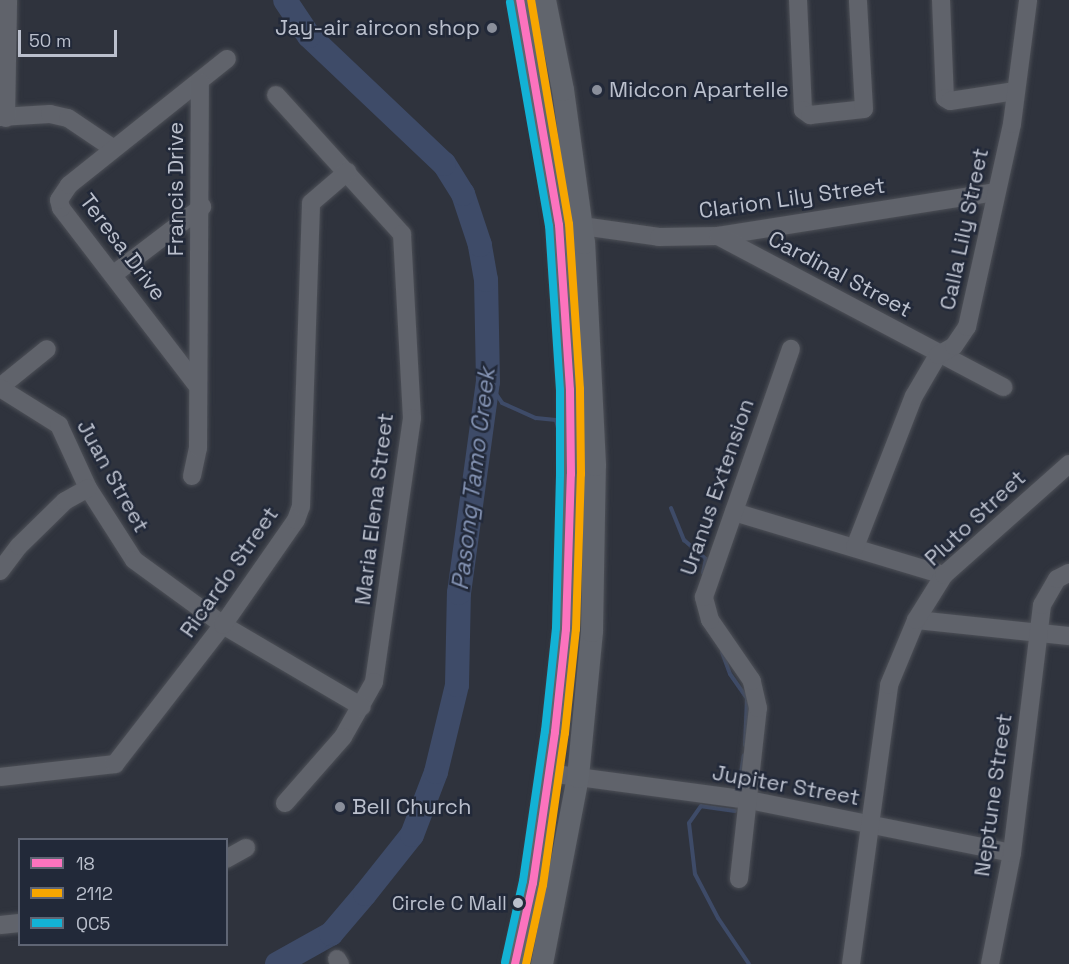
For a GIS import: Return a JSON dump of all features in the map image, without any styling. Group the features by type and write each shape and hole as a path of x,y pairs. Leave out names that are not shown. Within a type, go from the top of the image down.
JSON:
{"main road":[{"path":"515,964 533,883 566,629 571,474 570,390 559,225 540,96 520,0"},
{"path":"542,964 578,777 592,631 595,465 593,370 582,224 563,90 545,0"}],"street":[{"path":"8,0 3,117 41,113 68,118 114,148"},
{"path":"798,0 803,110 810,115 864,109 858,0"},
{"path":"941,0 945,98 950,101 1015,91"},
{"name":"Calla Lily Street","path":"855,548 914,396 938,355 954,346 967,327 997,192 1028,0"},
{"name":"Teresa Drive","path":"196,384 114,274 61,208 59,200 61,192 227,59"},
{"name":"Francis Drive","path":"192,476 198,448 196,384 202,207 200,82"},
{"name":"Maria Elena Street","path":"276,95 402,234 412,418 378,668 362,707 329,755 285,803"},
{"name":"Ricardo Street","path":"0,777 115,764 223,625 279,547 301,506 311,203 347,172"},
{"name":"Clarion Lily Street","path":"559,225 582,224 659,237 718,236 997,192"},
{"path":"114,274 202,207"},
{"name":"Cardinal Street","path":"718,236 938,355 1003,387"},
{"path":"0,388 47,349"},
{"name":"Uranus Extension","path":"740,879 758,738 758,708 752,681 710,620 704,603 791,349"},
{"name":"Juan Street","path":"0,388 59,425 88,488 134,560 223,625 362,707"},
{"name":"Pluto Street","path":"851,964 889,685 916,620 945,575 1069,464"},
{"path":"0,571 65,501 88,488"},
{"path":"734,512 945,575"},
{"name":"Neptune Street","path":"990,964 1012,853 1038,632 1047,592 1057,579 1069,573"},
{"path":"916,620 1069,636"},
{"name":"Jupiter Street","path":"549,772 749,800 1012,853"},
{"path":"228,858 246,848"},
{"path":"0,925 18,923"}],"waterway":[{"name":"Pasong Tamo Creek","path":"277,964 331,934 365,894 412,835 436,772 457,685 459,593 488,382 486,280 480,245 463,194 444,164 309,36 285,0"},
{"path":"488,382 502,403 536,418 556,420 560,436"},
{"path":"671,508 684,540 706,559 703,573"},
{"path":"722,652 730,674 747,698 745,745"},
{"path":"738,792 744,755"},
{"path":"735,811 701,806 689,823 695,874 718,918 749,964"}],"transit line":[{"name":"18","path":"515,964 533,883 555,732 566,629 571,474 570,390 559,225 520,0"},
{"name":"2112","path":"526,964 543,885 565,733 576,629 581,474 580,389 569,224 531,0"},
{"name":"QC5","path":"505,962 523,881 545,731 556,628 560,474 560,390 549,226 510,2"}],"place":[{"name":"Jay-air aircon shop","path":"492,28"},
{"name":"Midcon Apartelle","path":"597,90"},
{"name":"Bell Church","path":"340,807"},
{"name":"Circle C Mall","path":"518,903"}]}
